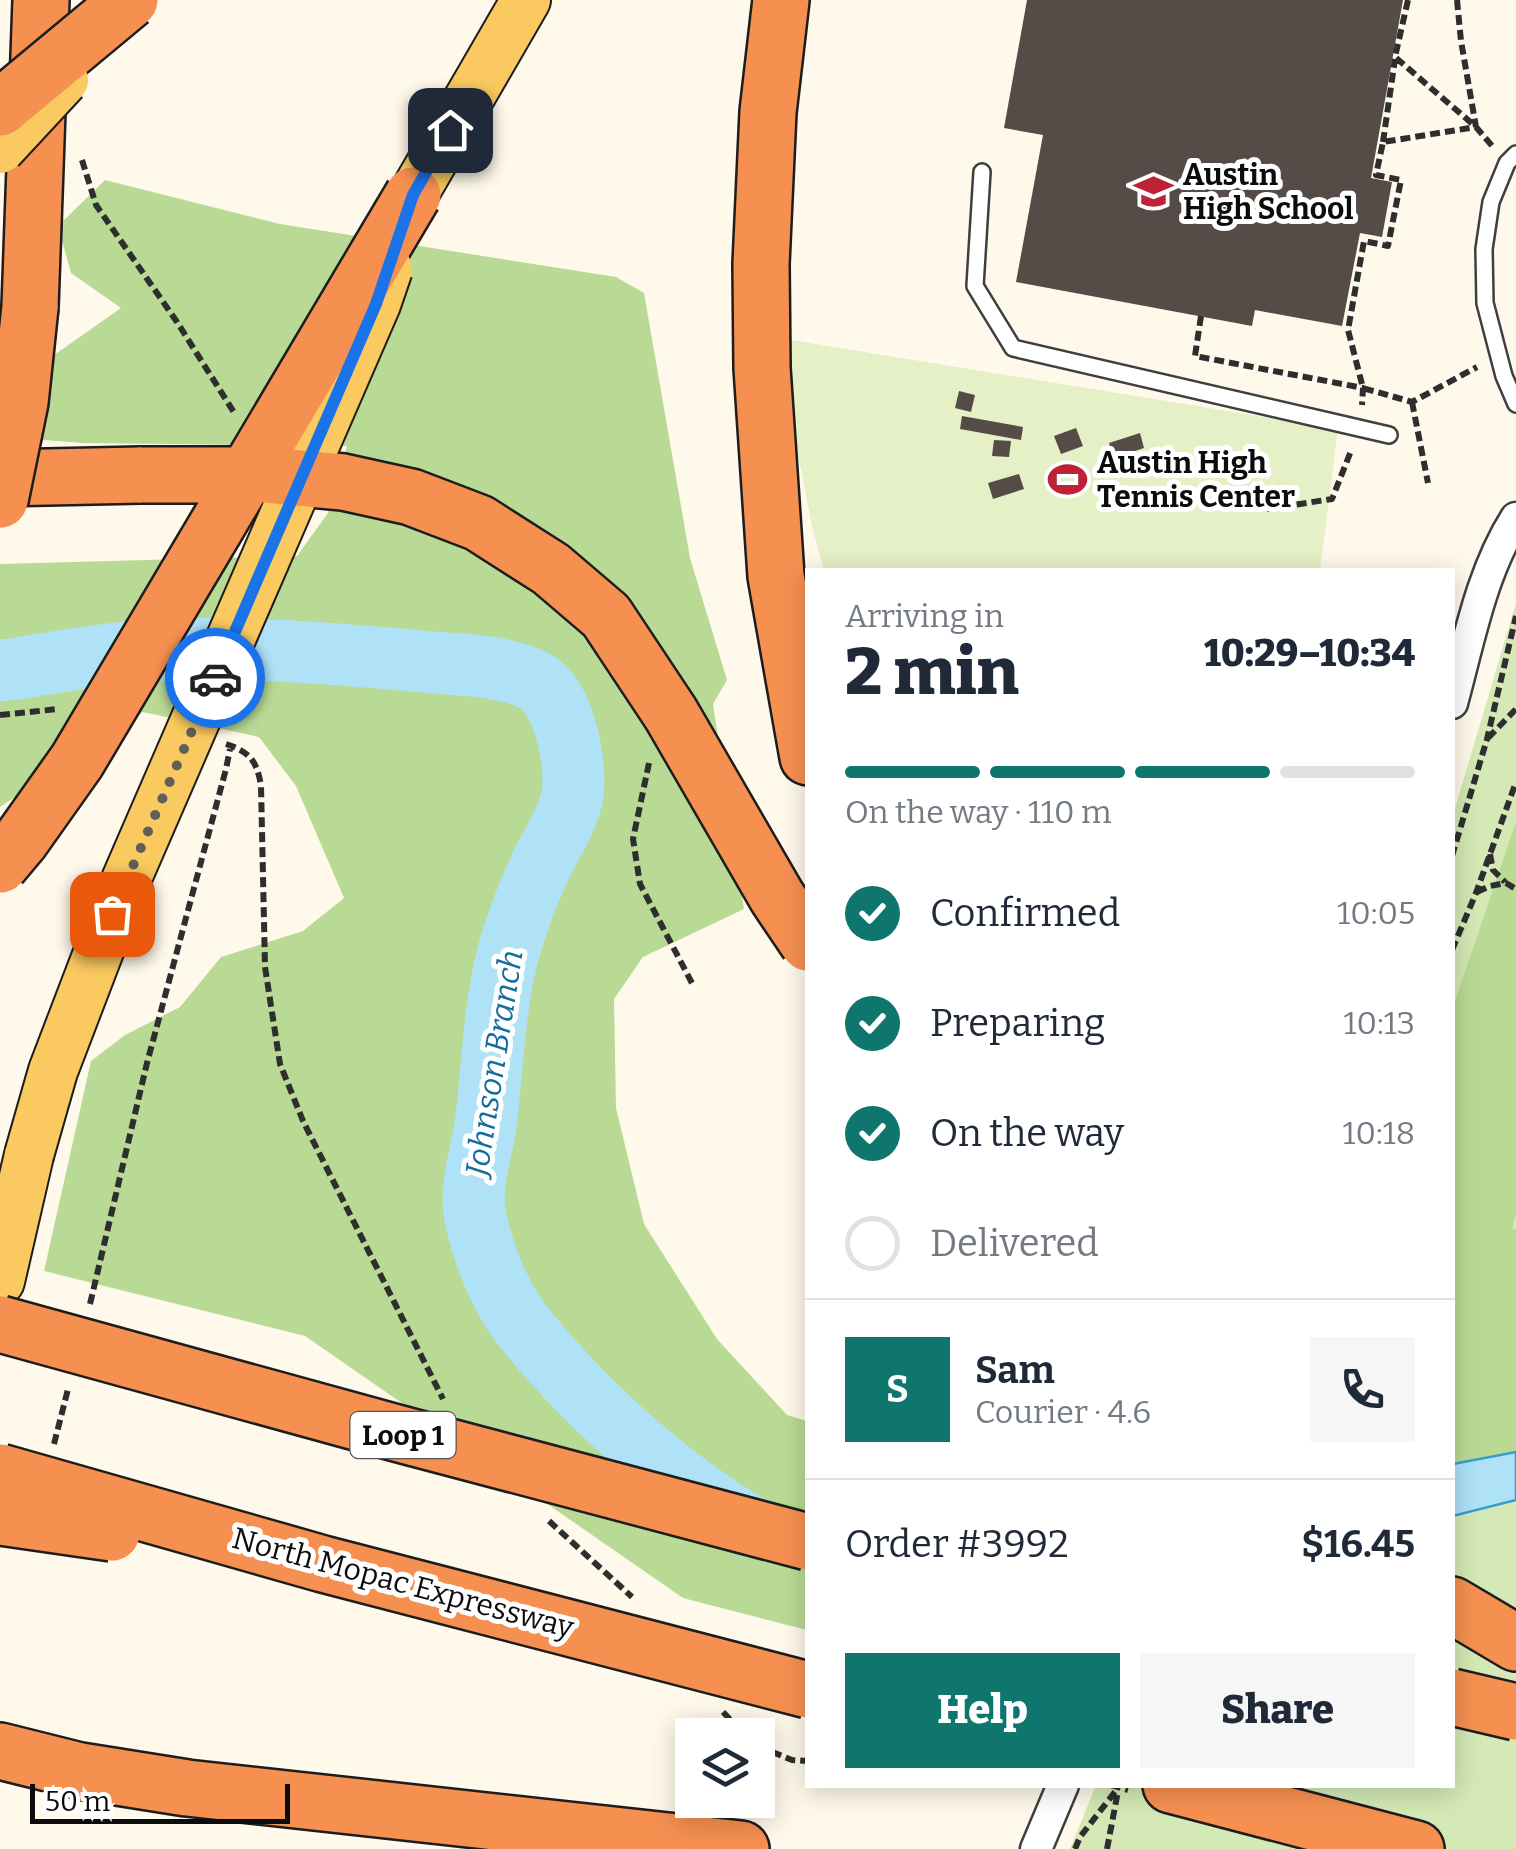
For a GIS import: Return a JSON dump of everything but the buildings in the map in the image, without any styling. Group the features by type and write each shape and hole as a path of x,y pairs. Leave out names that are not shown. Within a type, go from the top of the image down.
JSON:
{"highway":[{"path":"0,23 28,0"},
{"path":"0,500 20,402 30,308 41,0"},
{"path":"0,108 134,0"},
{"path":"781,0 768,112 760,264 763,386 776,576 805,740"},
{"path":"0,865 77,761 413,195"},
{"path":"0,478 266,474 343,482 412,497 479,522 551,570 606,616 671,714 805,940"},
{"name":"Loop 1","path":"0,1324 805,1541"},
{"name":"North Mopac Expressway","path":"25,1467 322,1564 805,1689"},
{"path":"0,1517 322,1564"},
{"path":"1455,1607 1516,1643"},
{"path":"1455,1698 1516,1712"},
{"path":"0,1751 80,1770 188,1788 741,1849"},
{"path":"1139,1788 1416,1849"}],"main road":[{"path":"0,150 134,0"},
{"path":"0,1281 53,1071 119,896 376,304 413,195 526,0"}],"street":[{"path":"1455,692 1500,542 1516,518"},
{"path":"1036,1849 1062,1788"}],"lane":[{"path":"1512,158 1491,202 1484,250 1486,303 1504,376 1516,404"},
{"path":"982,172 975,286 1013,348 1389,435"}],"path":[{"path":"1363,388 1348,330 1364,242 1388,246 1401,180 1376,175 1408,0"},
{"path":"1457,0 1476,127"},
{"path":"1395,58 1512,158"},
{"path":"1382,142 1476,127"},
{"path":"80,151 96,206 177,322 238,420"},
{"path":"1201,316 1195,356 1363,388 1412,402 1500,354"},
{"path":"1412,402 1428,483"},
{"path":"1267,508 1332,498"},
{"path":"1455,846 1488,739 1516,616"},
{"path":"1488,739 1516,710"},
{"path":"89,1308 147,1063 230,745 247,754 258,768 261,786 266,967 280,1064 303,1121 443,1400"},
{"path":"652,746 633,839 640,884 694,987"},
{"path":"1455,943 1516,782"},
{"path":"1490,854 1494,870 1516,889"},
{"path":"1476,893 1506,883"},
{"path":"25,1467 69,1385"},
{"path":"540,1513 636,1600"},
{"path":"718,1706 728,1718"},
{"path":"775,1753 805,1760"},
{"path":"1076,1849 1080,1837 1128,1788"},
{"path":"1107,1849 1129,1788"}],"green space":[{"path":"105,180 280,224 616,277 644,293 690,558 727,680 713,704 744,909 643,957 614,999 616,1108 644,1224 717,1339 787,1415 805,1420 805,1629 683,1598 305,1336 44,1271 91,1061 125,1035 180,1007 221,957 303,931 344,898 296,786 259,737 143,712 0,807 0,564 297,556 328,513 347,446 31,439 47,360 121,308 71,273 58,226"},
{"name":"Austin High Tennis Center","path":"785,339 1338,429 1320,568 823,568 789,408"},
{"path":"1516,603 1516,1849 1070,1849 1095,1788 1455,1788 1455,808"},
{"path":"1516,822 1516,1214 1512,1229 1516,1229 1516,1452 1455,1464 1455,1001"}],"water":[{"path":"1516,1452 1516,1500 1455,1515 1455,1464"}],"waterway":[{"name":"Johnson Branch","path":"0,670 129,652 241,649 482,666 521,675 544,688 566,730 573,791 509,949 475,1183 474,1208 479,1232 513,1312 567,1377 654,1458 751,1527"}],"way so far":[{"path":"112,914 215,678"}],"place":[{"name":"Austin High School","path":"1153,192"},
{"name":"Austin High Tennis Center","path":"1067,480"}],"route":[{"path":"215,678 376,304 413,195 450,130"}]}
